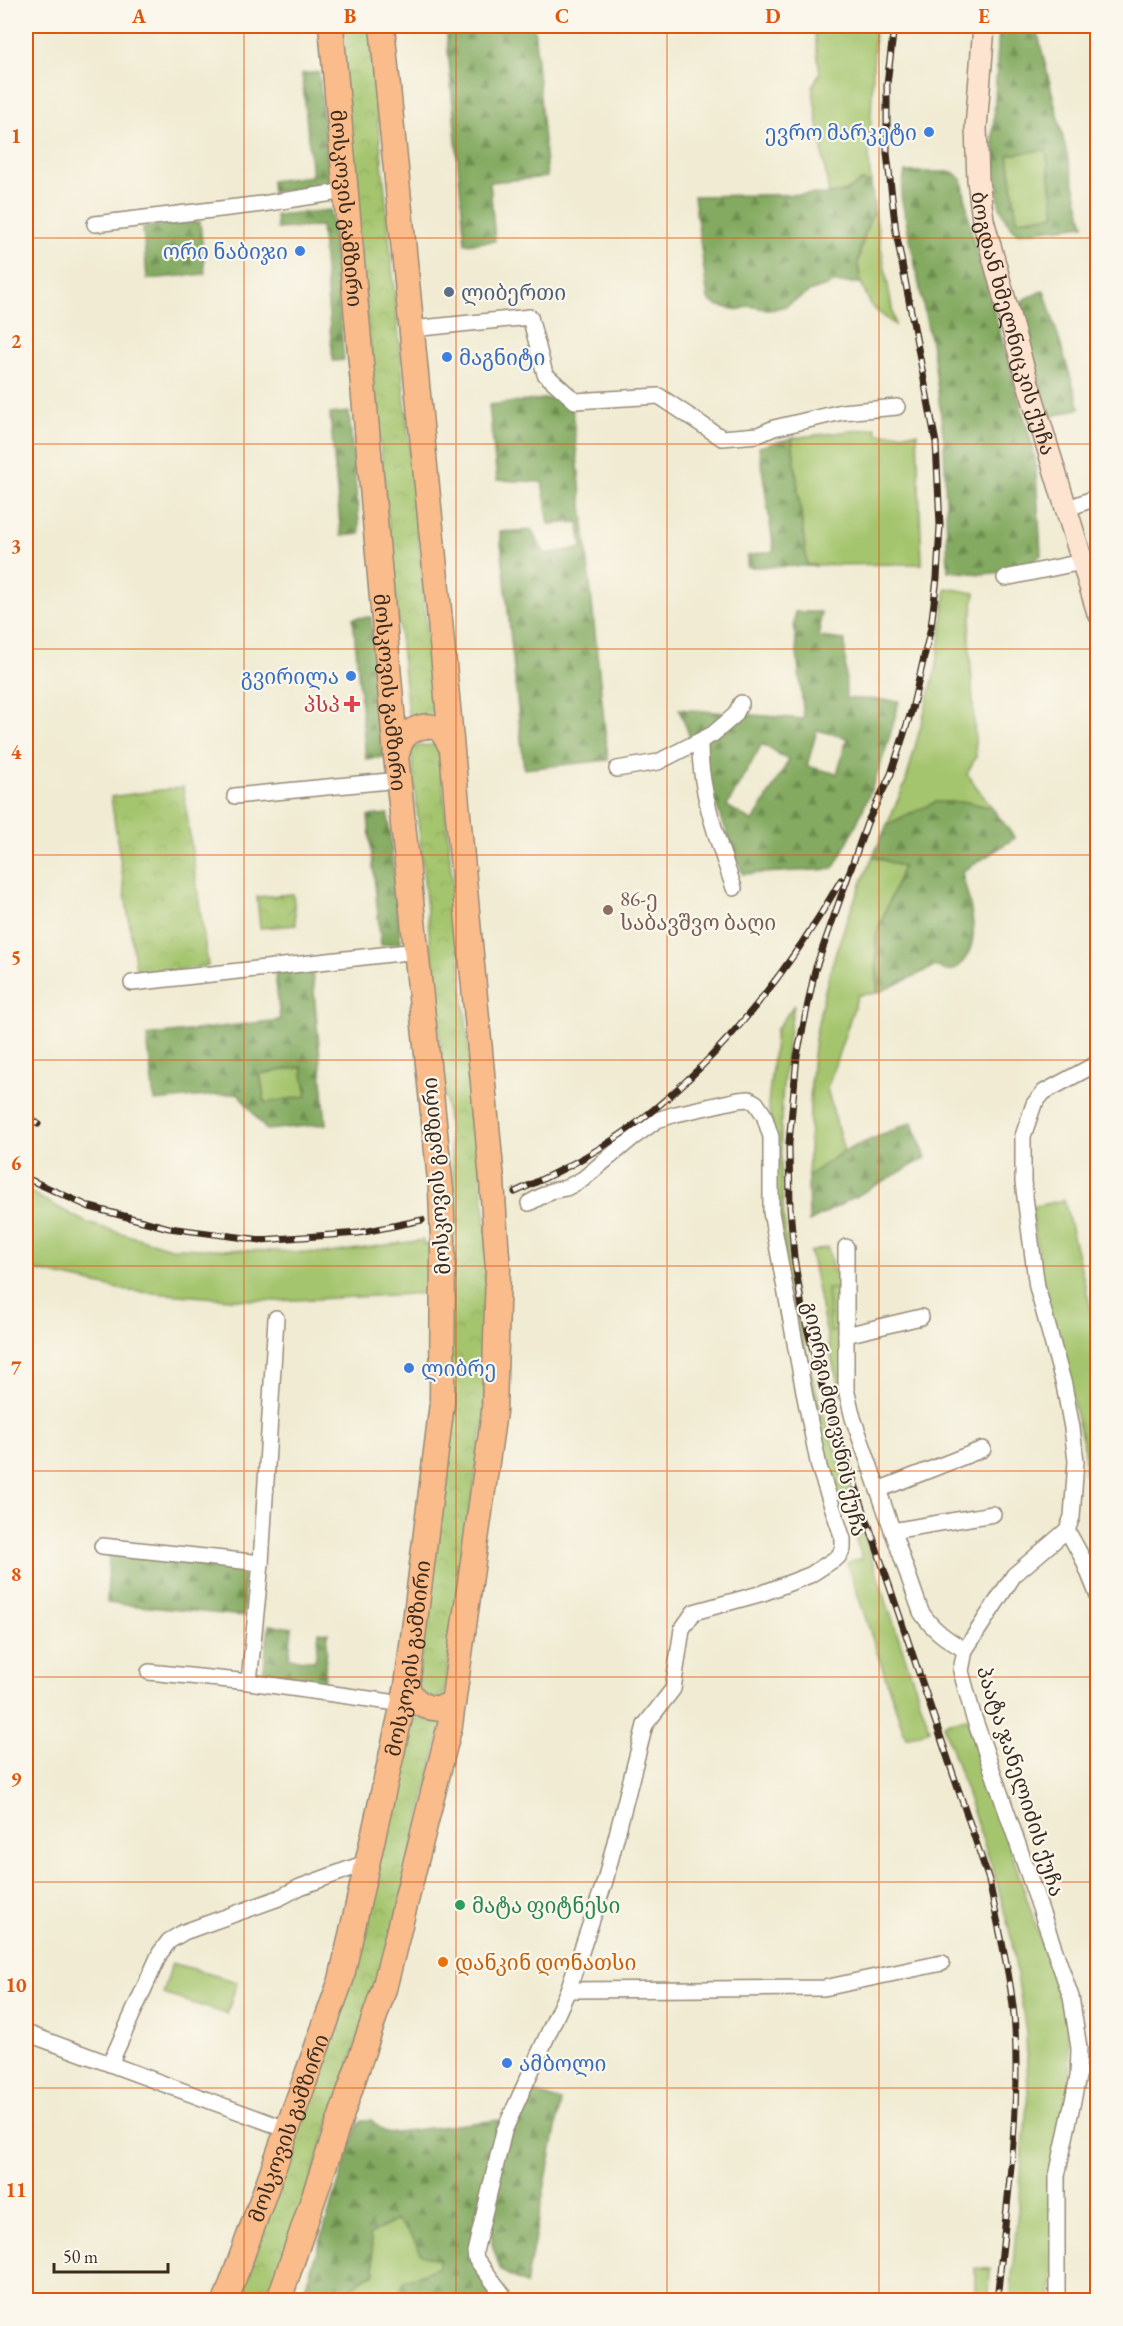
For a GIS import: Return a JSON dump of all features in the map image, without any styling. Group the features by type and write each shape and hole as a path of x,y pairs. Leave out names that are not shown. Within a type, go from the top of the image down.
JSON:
{"main road":[{"name":"მოსკოვის გამზირი","path":"226,2301 341,1980 405,1695 442,1403 441,1190 396,756 330,26"},
{"path":"279,2301 384,1989 450,1725 494,1412 498,1269 492,1180 382,26"},
{"name":"ბოგდან ხმელნიცკის ქუჩა","path":"984,26 976,128 978,180 983,220 1024,370 1098,613"},
{"path":"396,756 400,742 405,735 413,729 422,727 434,727 442,732 450,745"},
{"path":"405,1695 411,1696 428,1707 441,1708 453,1702"}],"street":[{"path":"95,224 262,204 345,191"},
{"path":"412,329 530,317 545,374 575,401 659,396 722,438 758,435 774,428 842,412 897,407"},
{"path":"1066,509 1098,497"},
{"path":"1005,578 1082,562"},
{"path":"617,769 658,762 700,741 713,734 735,715 741,703"},
{"path":"700,741 700,761 706,797 734,888"},
{"path":"235,796 399,780"},
{"path":"132,983 417,951"},
{"path":"1098,1063 1044,1092 1034,1104 1023,1136 1023,1182 1037,1287 1064,1384 1074,1450 1075,1492 1072,1517 1067,1530 1083,1558 1098,1596"},
{"name":"გიორგი მდივანის ქუჩა","path":"507,2301 476,2259 475,2252 504,2131 568,1990 605,1881 645,1725 673,1689 681,1629 694,1612 763,1593 810,1575 838,1557 843,1549 843,1539 819,1467 771,1212 771,1137 764,1115 756,1103 748,1099 676,1113 657,1120 583,1179 566,1188 551,1191 530,1203"},
{"path":"846,1247 846,1389 853,1418 921,1612 932,1628 945,1639 965,1650"},
{"path":"846,1335 921,1317"},
{"path":"249,1682 261,1563 276,1318"},
{"path":"878,1490 983,1449"},
{"path":"892,1531 993,1514"},
{"name":"პაატა ჯანელიძის ქუჩა","path":"1057,2301 1057,2176 1078,2077 1079,2048 1076,2017 964,1687 961,1660 965,1650 1014,1575 1067,1530"},
{"path":"102,1546 261,1563"},
{"path":"149,1672 405,1695"},
{"path":"110,2064 160,1953 169,1941 184,1932 279,1898 300,1887 368,1862"},
{"path":"568,1990 824,1988 942,1963"},
{"path":"26,2032 286,2129"}],"green space":[{"path":"337,26 369,26 435,713 413,718 408,714"},
{"path":"446,26 534,26 547,177 490,182 495,241 465,244"},
{"path":"814,26 875,26 869,161 871,183 862,181 845,192 829,194 812,86 820,74"},
{"path":"999,26 1036,26 1084,225 1017,233 1006,220 999,204 993,135","holes":["1046,150 1055,215 1017,220 1008,155"]},
{"path":"319,72 330,186 272,192 271,181 312,176 302,74"},
{"path":"1046,149 1055,215 1017,220 1008,154"},
{"path":"905,172 953,172 962,180 972,235 1035,455 1041,555 1024,570 983,574 948,571 944,442 934,358 901,196"},
{"path":"862,181 871,183 875,212 866,229 860,251 858,263 861,283 835,283 809,292 786,306 770,310 749,306 738,310 715,305 708,299 694,196 829,194 845,192"},
{"path":"331,210 344,360 333,361 321,226 277,229 276,215"},
{"path":"875,212 895,325 872,307 861,283 858,264 869,219"},
{"path":"200,222 205,274 147,279 143,227"},
{"path":"1044,290 1080,408 1050,417 1020,309 1023,300"},
{"path":"563,397 572,406 608,760 524,769 500,532 532,530 545,554 582,548 578,522 549,524 542,482 497,480 489,405"},
{"path":"349,412 360,534 341,536 330,414"},
{"path":"876,428 877,434 917,433 922,564 807,565 792,438"},
{"path":"792,438 807,565 817,566 747,567 747,556 774,551 759,447"},
{"path":"946,588 975,593 969,633 976,757 967,774 992,808 967,802 910,813 887,825 906,781 937,665"},
{"path":"795,612 821,612 819,637 845,640 846,698 899,701 872,788 833,869 743,874 679,709 804,719 794,624","holes":["817,730 847,738 837,774 807,766","762,744 789,760 753,822 727,806"]},
{"path":"371,617 384,757 366,759 353,618"},
{"path":"439,744 487,1236 485,1410 443,1700 421,1695 418,1685 454,1248 454,1183 411,750 413,747"},
{"path":"183,787 208,966 137,976 111,797"},
{"path":"935,802 967,802 992,808 1015,838 962,872 971,908 973,932 968,955 960,965 948,971 936,966 877,993 876,934 903,867 873,856 887,825"},
{"path":"388,814 401,943 381,945 368,816"},
{"path":"873,856 903,867 876,934 877,993 858,995 827,1089 844,1151 808,1176 812,1069 820,1011 839,943"},
{"path":"293,894 296,925 260,928 257,897"},
{"path":"312,969 326,1124 266,1130 238,1093 154,1101 147,1036 280,1020 275,972","holes":["302,1067 307,1096 265,1103 260,1074"]},
{"path":"794,1005 782,1097 782,1191 786,1238 792,1284 812,1376 852,1497 842,1501 836,1498 831,1489 773,1218 772,1123 768,1105 776,1030"},
{"path":"302,1067 307,1096 265,1103 260,1074"},
{"path":"912,1122 926,1158 809,1222 808,1176 844,1151"},
{"path":"26,1190 87,1223 171,1248 330,1253 423,1240 423,1245 428,1244 431,1293 276,1301 230,1299 128,1291 38,1271 26,1265"},
{"path":"1064,1200 1097,1333 1097,1471 1085,1474 1085,1450 1042,1282 1031,1207"},
{"path":"828,1247 833,1271 842,1275 842,1396 833,1365 810,1252"},
{"path":"844,1288 843,1330 830,1332 827,1289"},
{"path":"862,1530 930,1730 906,1738 847,1563 862,1558 854,1533"},
{"path":"109,1550 244,1570 244,1616 107,1603"},
{"path":"269,1625 292,1628 289,1658 315,1661 319,1632 328,1633 324,1684 263,1675"},
{"path":"418,1718 442,1723 395,1926 271,2300 237,2300 354,1954 412,1720"},
{"path":"967,1718 1067,2020 1071,2078 1051,2300 1010,2300 1028,2092 1026,2032 1011,1937 995,1876 943,1724"},
{"path":"172,1963 237,1982 227,2014 163,1994"},
{"path":"533,2092 561,2102 526,2284 501,2271 492,2244 492,2187 513,2127"},
{"path":"362,2120 371,2120 386,2133 499,2120 472,2238 499,2300 398,2300 404,2281 437,2268 440,2260 422,2254 412,2236 396,2220 370,2234 375,2273 357,2283 351,2290 348,2300 301,2300 357,2126"},
{"path":"396,2220 412,2236 422,2254 440,2260 437,2268 404,2282 398,2300 348,2300 351,2290 357,2283 375,2273 370,2234"},
{"path":"975,2268 990,2269 989,2300 975,2300"}],"railway":[{"path":"894,26 887,84 887,153 896,232 936,443 940,525 937,578 931,627 912,709 891,774 867,823 815,970 797,1056 789,1143 790,1207 794,1257 802,1308 823,1390 989,1880 1008,1972 1015,2028 1016,2096 997,2300"},
{"path":"515,1192 610,1142 656,1108 687,1080 745,1019 772,985 797,951 841,880"},
{"path":"26,1116 38,1124"},
{"path":"26,1178 90,1207 169,1228 261,1240 359,1233 422,1220"}],"place":[{"name":"ევრო მარკეტი","path":"929,132"},
{"name":"ორი ნაბიჯი","path":"300,251"},
{"name":"ლიბერთი","path":"449,292"},
{"name":"მაგნიტი","path":"447,357"},
{"name":"გვირილა","path":"351,676"},
{"name":"პსპ","path":"352,704"},
{"name":"86-ე საბავშვო ბაღი","path":"608,910"},
{"name":"ლიბრე","path":"409,1368"},
{"name":"მატა ფიტნესი","path":"460,1905"},
{"name":"დანკინ დონათსი","path":"443,1962"},
{"name":"ამბოლი","path":"507,2063"}]}
